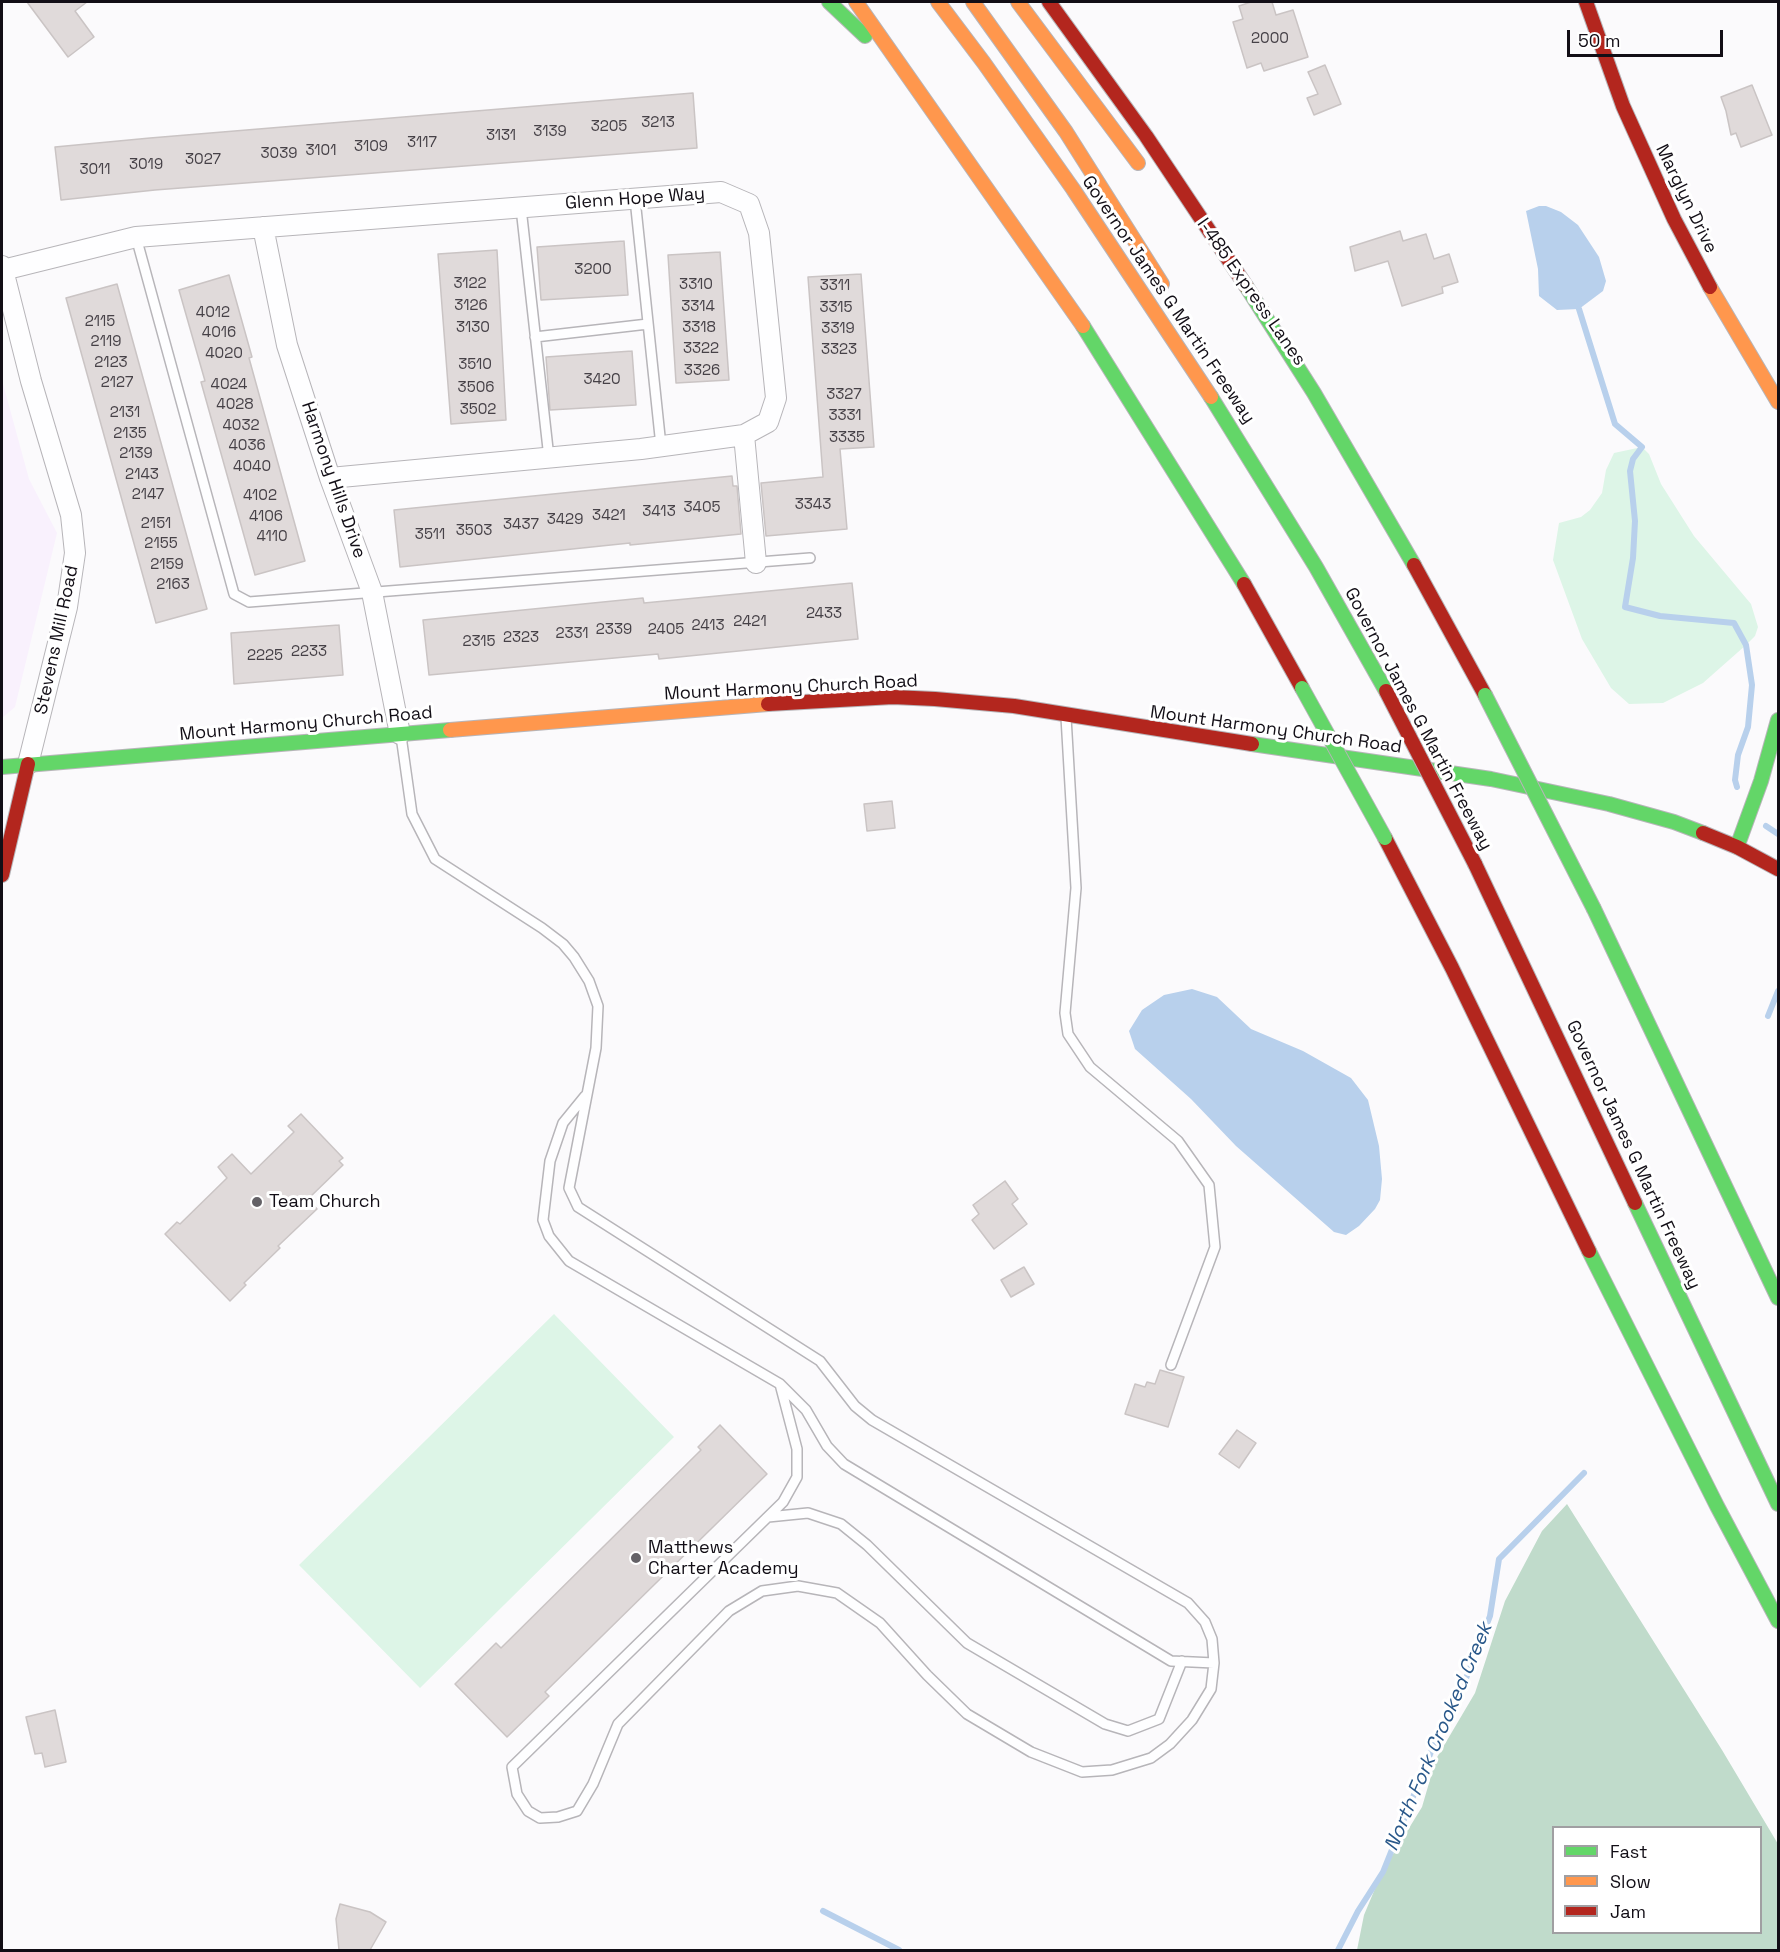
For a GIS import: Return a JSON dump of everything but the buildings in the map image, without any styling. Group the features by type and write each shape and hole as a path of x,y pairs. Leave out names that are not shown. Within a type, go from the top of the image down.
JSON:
{"main road":[{"path":"829,2 858,29 927,103"},
{"path":"856,2 1096,344 1247,590 1385,838 1452,968 1627,1328 1717,1506 1779,1621"},
{"name":"Governor James G Martin Freeway","path":"938,2 1073,189 1159,316 1239,440 1386,691 1475,864 1779,1504"},
{"path":"973,2 1066,132 1170,296"},
{"path":"1018,2 1147,174"},
{"name":"Marglyn Drive","path":"1586,2 1623,106 1674,219 1703,275 1779,402"},
{"path":"1052,5 1146,136 1234,267 1320,403 1389,519 1485,695 1594,909 1779,1298"},
{"name":"I-485 Express Lanes","path":"1278,363 1324,429 1440,612"},
{"path":"1246,428 1354,635"},
{"name":"Mount Harmony Church Road","path":"2,766 754,705 893,697 1014,706 1172,733 1491,779 1631,810 1674,822 1737,847 1779,869"},
{"path":"1737,847 1761,781 1779,720"},
{"name":"Stevens Mill Road","path":"2,875 28,764"}],"street":[{"name":"Glenn Hope Way","path":"2,268 136,237 721,192 748,204 759,233 776,398 768,422 744,435 661,446 330,478"},
{"name":"Harmony Hills Drive","path":"263,227 287,345 330,478 372,592 400,734"},
{"name":"Stevens Mill Road","path":"2,268 7,311 71,515 75,553 67,607 28,764"},
{"path":"744,435 756,563"}],"lane":[{"path":"635,199 661,446"},
{"path":"520,208 549,458"},
{"path":"136,237 234,594 249,602 810,558"},
{"path":"535,337 648,324"},
{"path":"1066,715 1076,888 1065,1013 1068,1034 1090,1067 1178,1141 1209,1185 1215,1247 1171,1365"},
{"path":"400,734 412,814 435,859 543,928 574,957 590,981 598,1006 596,1048 569,1188 578,1207 820,1361 855,1406 872,1420 1188,1603 1205,1622 1212,1639 1214,1663 1211,1689 1192,1720 1170,1744 1151,1758 1112,1770 1082,1772 1031,1752 968,1714 927,1675 880,1623 837,1593 798,1586 762,1591 729,1611 618,1724 593,1784 578,1811 558,1817 540,1818 528,1811 517,1794 512,1767 783,1502 797,1477 797,1449 780,1384"},
{"path":"587,1095 563,1123 550,1161 543,1220 549,1236 569,1261 780,1384 806,1410 827,1446 844,1464 1171,1661 1214,1663"},
{"path":"768,1517 808,1513 841,1524 867,1545 967,1643 1105,1724 1128,1731 1159,1719 1182,1661"}],"shaded area":[{"path":"2,380 29,479 57,533 15,707 2,718"}],"green space":[{"path":"1642,447 1649,454 1661,484 1694,536 1751,604 1758,627 1755,636 1703,683 1663,703 1629,704 1611,688 1582,639 1553,560 1559,523 1581,517 1590,510 1602,493 1606,470 1614,453"},
{"path":"554,1314 674,1437 420,1688 299,1565"},
{"path":"1567,1504 1722,1750 1778,1844 1778,1950 1357,1950 1364,1915 1382,1872 1422,1807 1436,1759 1475,1693 1505,1601 1542,1531"}],"water":[{"path":"1546,206 1561,212 1578,225 1599,257 1606,281 1603,291 1579,309 1557,310 1539,296 1538,269 1526,211"},
{"path":"1192,989 1217,997 1251,1029 1303,1051 1351,1078 1368,1100 1379,1146 1382,1179 1380,1200 1359,1226 1346,1235 1334,1232 1236,1146 1191,1099 1135,1049 1129,1031 1142,1010 1164,995"}],"waterway":[{"path":"1579,309 1615,424 1642,447 1633,459 1630,471 1635,521 1633,558 1625,607 1660,616 1734,623 1746,645 1752,685 1748,727 1738,755 1735,780 1737,787"},
{"path":"1766,826 1778,834"},
{"name":"North Fork Crooked Creek","path":"1768,1016 1778,991"},
{"name":"North Fork Crooked Creek","path":"1338,1950 1358,1911 1383,1872 1433,1747 1460,1694 1490,1616 1499,1559 1584,1473"},
{"path":"823,1911 899,1950"}],"traffic: fast":[{"path":"829,2 865,36"},
{"path":"1246,286 1314,393 1414,565"},
{"path":"1083,326 1244,584"},
{"path":"1211,397 1316,567 1386,691"},
{"path":"1302,688 1385,838"},
{"path":"1485,695 1594,909"},
{"path":"1737,847 1761,781 1778,720"},
{"path":"2,767 450,730"},
{"path":"1252,744 1491,779 1609,804 1674,822 1703,833"},
{"path":"1594,909 1778,1298"},
{"path":"1635,1203 1778,1504"},
{"path":"1589,1251 1717,1506 1778,1621"}],"traffic: slow":[{"path":"856,2 1083,326"},
{"path":"938,2 1073,189 1211,397"},
{"path":"973,2 1066,132 1162,284"},
{"path":"1018,2 1138,163"},
{"path":"1710,287 1778,402"},
{"path":"450,730 768,704"}],"traffic: jam":[{"path":"1049,2 1146,136 1246,286"},
{"path":"1586,2 1623,106 1674,219 1710,287"},
{"path":"1414,565 1485,695"},
{"path":"1244,584 1302,688"},
{"path":"1386,691 1475,864"},
{"path":"768,704 893,697 935,699 1014,706 1252,744"},
{"path":"2,875 28,764"},
{"path":"1703,833 1737,847 1778,869"},
{"path":"1385,838 1452,968 1589,1251"},
{"path":"1475,864 1635,1203"}],"place":[{"name":"Team Church","path":"257,1202"},
{"name":"Matthews Charter Academy","path":"636,1558"}]}
